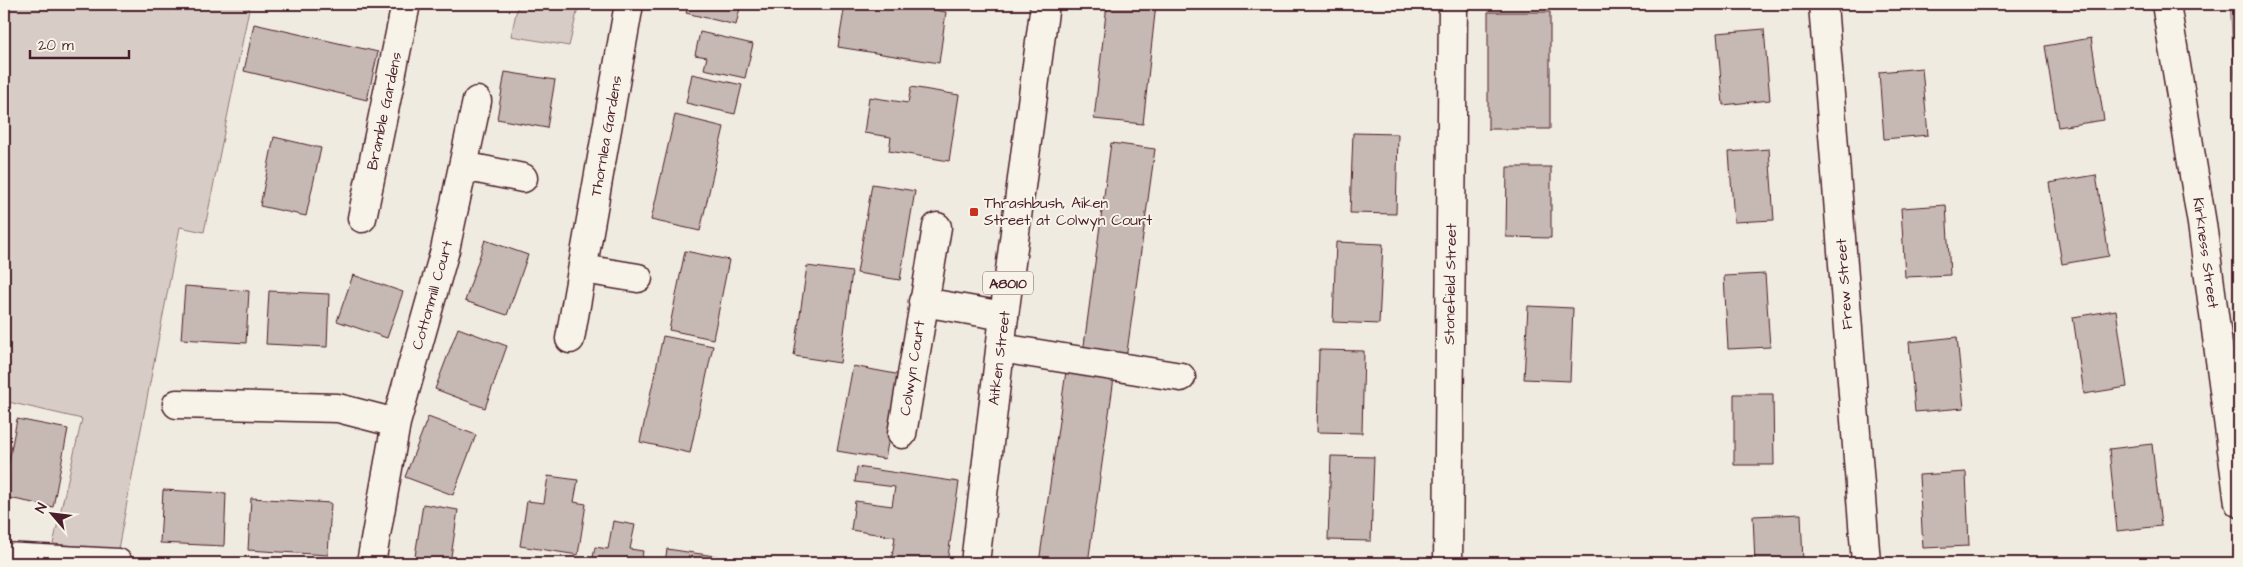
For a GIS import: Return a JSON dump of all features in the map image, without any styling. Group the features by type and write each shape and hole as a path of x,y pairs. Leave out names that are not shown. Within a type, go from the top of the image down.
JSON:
{"street":[{"name":"Bramble Gardens","path":"362,218 406,4"},
{"name":"Thornlea Gardens","path":"570,339 584,269 629,4"},
{"name":"Aitken Street","path":"975,563 1004,316 1045,4"},
{"name":"Stonefield Street","path":"1448,563 1453,4"},
{"name":"Frew Street","path":"1823,4 1866,563"},
{"name":"Kirkness Street","path":"2166,4 2202,224 2239,503"},
{"name":"Cottonmill Court","path":"371,563 396,423 445,250 477,101"},
{"path":"463,166 524,178"},
{"name":"Colwyn Court","path":"902,434 937,227"},
{"path":"584,269 638,278"},
{"name":"Colwyn Court","path":"923,302 1004,316"},
{"path":"1000,348 1181,377"},
{"path":"177,404 338,408 396,423"},
{"path":"4,557 108,563"}],"shaded area":[{"path":"4,4 250,4 204,232 180,227 118,549 53,544 82,419 4,401"},
{"path":"518,4 579,4 569,46 511,36"},
{"path":"2230,4 2239,4 2239,138"}],"building":[{"path":"689,4 741,4 736,25 686,13"},
{"path":"845,4 916,4 916,7 946,12 939,63 838,47"},
{"path":"1107,4 1156,4 1143,124 1094,119"},
{"path":"1488,12 1550,12 1550,129 1488,129"},
{"path":"254,24 378,52 367,100 244,71"},
{"path":"1764,29 1770,100 1723,105 1717,33"},
{"path":"700,32 753,44 745,78 704,69 707,57 695,55"},
{"path":"2091,38 2104,120 2058,127 2045,46"},
{"path":"1922,68 1928,135 1884,139 1879,72"},
{"path":"505,72 555,80 547,128 497,119"},
{"path":"692,74 742,85 735,114 686,103"},
{"path":"911,87 959,95 949,161 889,151 891,137 864,133 869,97 908,103"},
{"path":"675,115 724,127 700,231 651,220"},
{"path":"1353,133 1398,134 1396,214 1350,213"},
{"path":"274,137 321,148 306,216 260,206"},
{"path":"1111,143 1155,149 1126,359 1083,353"},
{"path":"1769,149 1774,220 1734,222 1729,152"},
{"path":"1507,167 1551,167 1551,238 1506,237"},
{"path":"2096,175 2109,256 2062,264 2049,183"},
{"path":"872,184 915,191 900,280 857,273"},
{"path":"1946,205 1950,275 1905,277 1901,208"},
{"path":"485,240 528,255 507,315 465,301"},
{"path":"1336,242 1383,244 1379,324 1333,322"},
{"path":"685,251 729,260 713,339 669,330"},
{"path":"807,266 852,272 840,363 794,356"},
{"path":"1765,274 1770,347 1728,349 1724,276"},
{"path":"353,275 403,292 387,338 337,321"},
{"path":"185,286 249,291 246,343 181,339"},
{"path":"269,291 329,294 327,347 266,344"},
{"path":"1528,306 1573,308 1570,381 1524,379"},
{"path":"2116,310 2127,387 2084,394 2073,317"},
{"path":"458,328 507,346 485,408 435,389"},
{"path":"663,336 713,346 690,453 640,442"},
{"path":"1957,337 1964,408 1915,412 1909,342"},
{"path":"1319,350 1364,351 1362,433 1317,432"},
{"path":"853,366 901,375 885,459 837,451"},
{"path":"1066,371 1114,378 1088,563 1039,563"},
{"path":"1734,394 1773,394 1774,465 1734,465"},
{"path":"428,417 476,435 453,495 405,477"},
{"path":"17,419 68,429 53,507 4,497 4,487"},
{"path":"2152,444 2161,526 2117,531 2109,449"},
{"path":"1331,456 1374,457 1371,541 1328,540"},
{"path":"857,467 959,482 947,563 891,563 895,537 851,530 855,501 892,506 895,487 855,482"},
{"path":"1966,472 1969,546 1923,548 1919,475"},
{"path":"548,476 578,480 574,502 586,504 578,555 520,546 527,501 544,503"},
{"path":"163,490 226,493 224,546 160,543"},
{"path":"251,498 331,503 328,555 248,550"},
{"path":"423,504 458,510 450,563 414,563"},
{"path":"1801,514 1803,563 1755,563 1753,516"},
{"path":"613,521 635,525 630,549 643,551 641,563 592,563 595,547 608,549"},
{"path":"667,549 762,563 665,563"}],"place":[{"name":"Thrashbush, Aiken Street at Colwyn Court","path":"974,212"}]}
